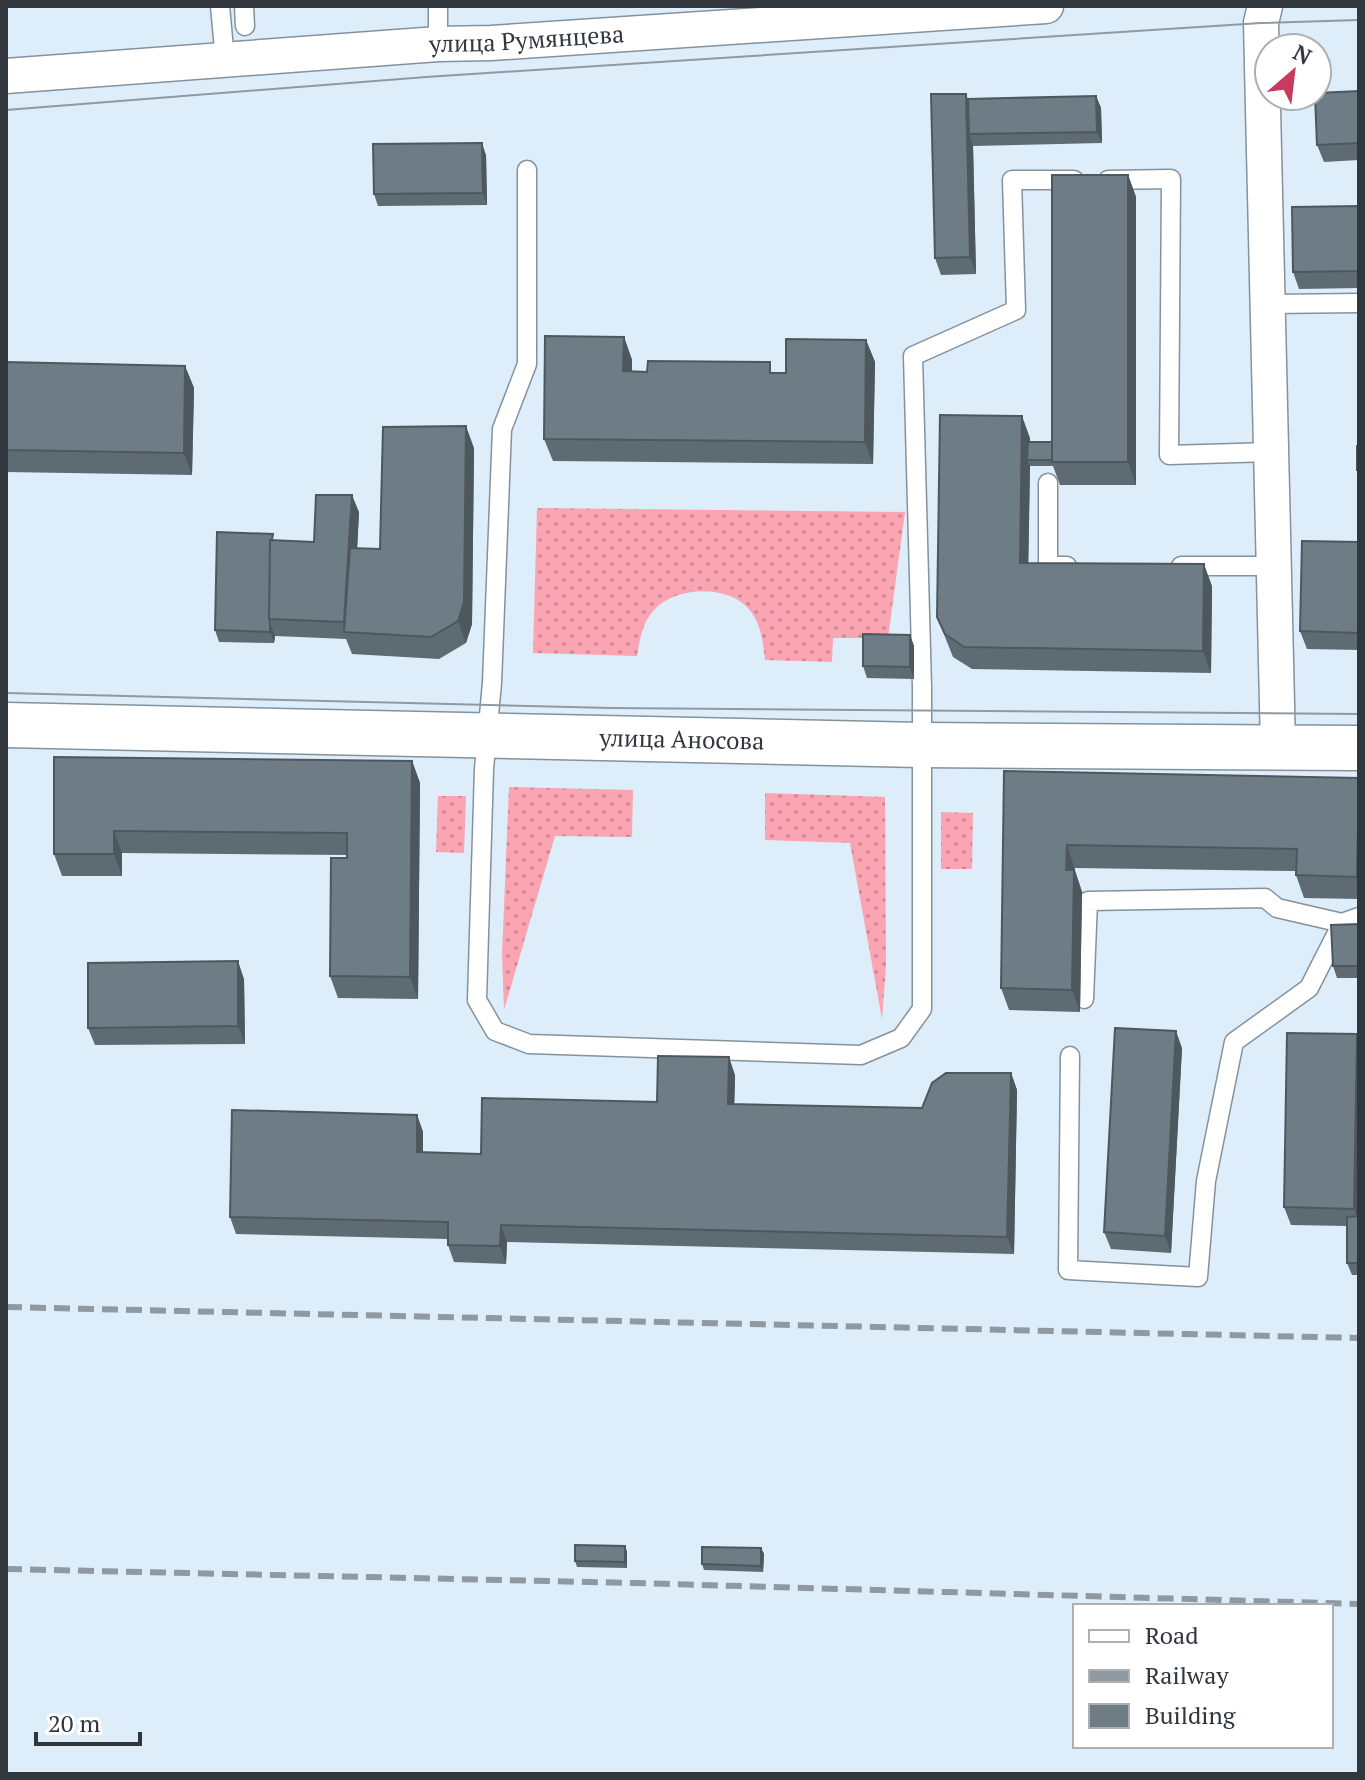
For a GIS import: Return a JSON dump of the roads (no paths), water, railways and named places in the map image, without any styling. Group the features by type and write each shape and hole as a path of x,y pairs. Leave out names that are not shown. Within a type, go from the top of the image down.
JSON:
{"main road":[{"name":"улица Аносова","path":"6,725 920,745 1359,748"}],"street":[{"name":"улица Румянцева","path":"6,76 438,44 1046,6"},
{"path":"1265,6 1261,23 1278,746"}],"lane":[{"path":"220,6 225,60"},
{"path":"244,6 245,26"},
{"path":"438,6 438,44"},
{"path":"527,170 527,364 502,429 492,683 486,737 477,1000 495,1031 529,1044 861,1055 901,1038 922,1009 922,687 913,356 1016,310 1012,180 1171,179 1169,455 1271,452"},
{"path":"1267,304 1359,303"},
{"path":"1048,483 1048,566 1080,566"},
{"path":"1160,566 1274,566"},
{"path":"1070,1056 1068,1270 1198,1277 1206,1181 1234,1042 1309,988 1350,920 1277,908 1265,898 1088,901 1084,999"}],"tram line":[{"path":"6,110 426,77 1261,23 1359,20"},
{"path":"6,693 611,708 1359,714"}],"railway":[{"path":"6,1307 1359,1338"},
{"path":"6,1569 1359,1604"}]}
